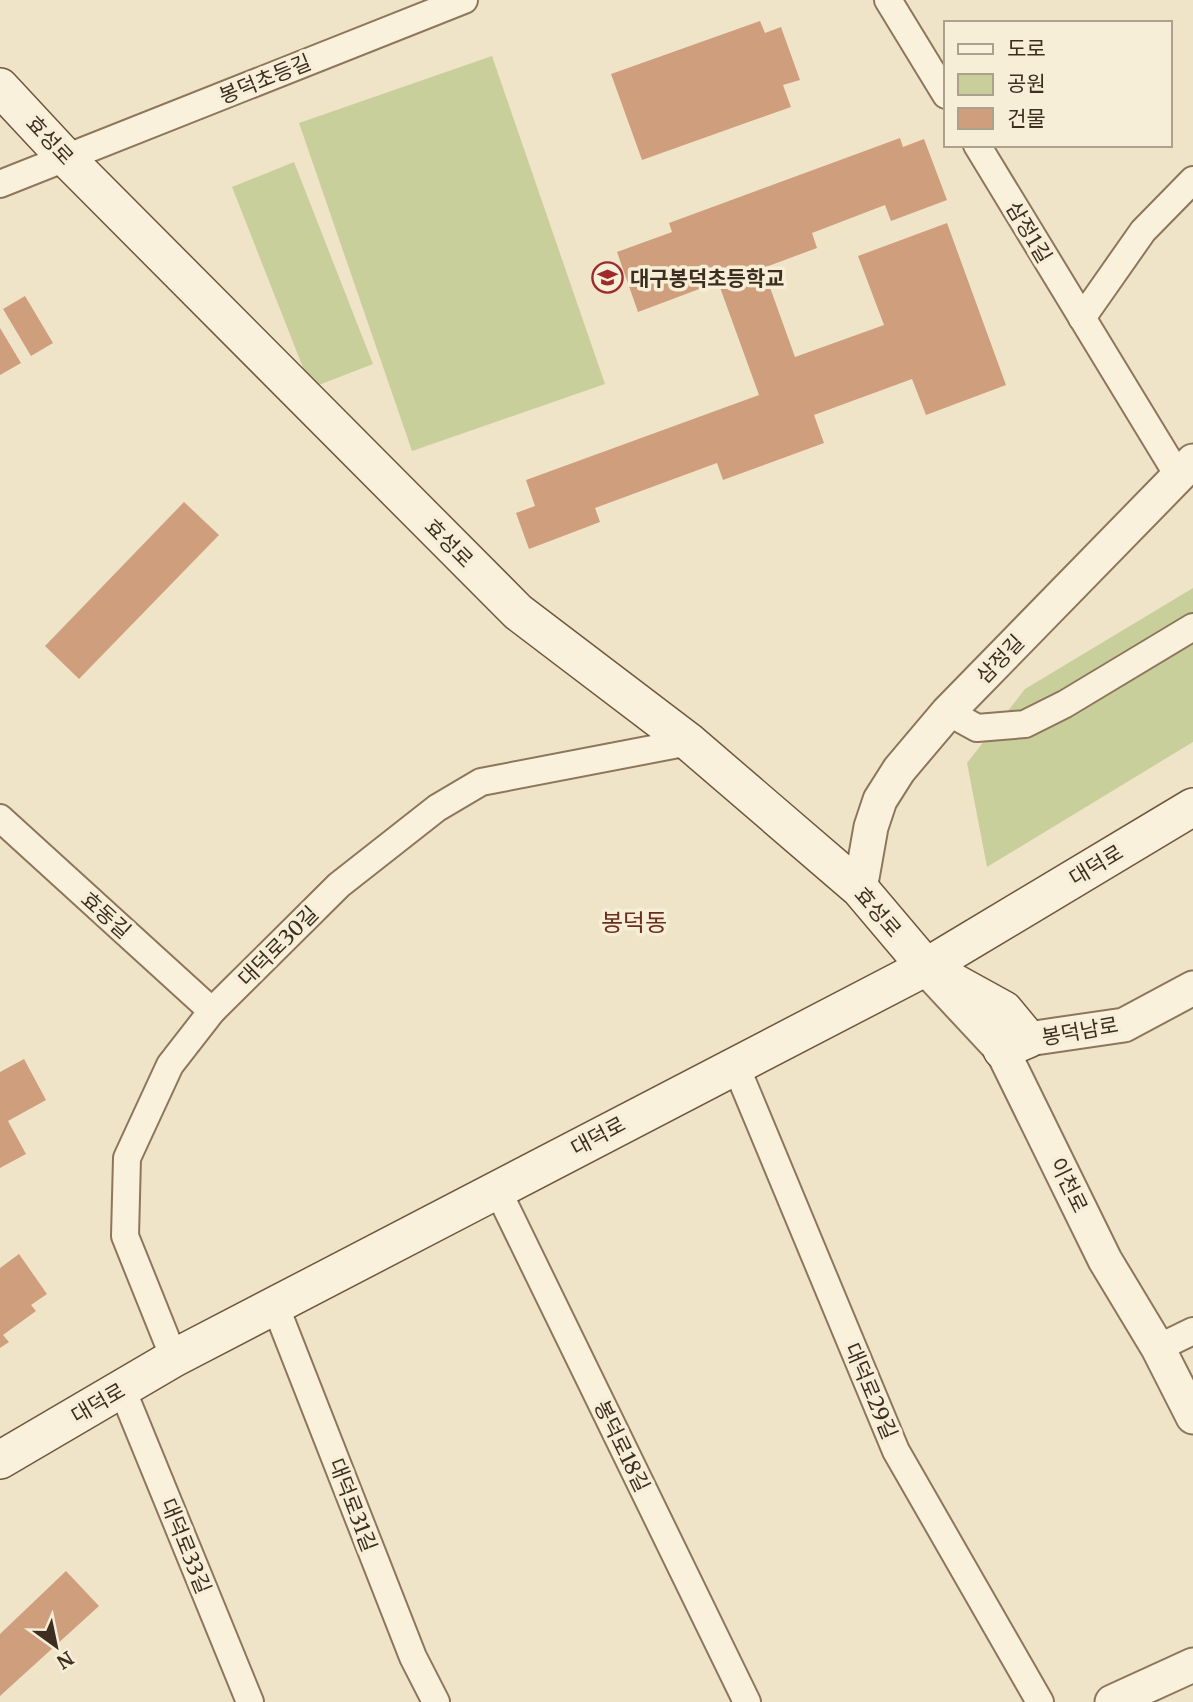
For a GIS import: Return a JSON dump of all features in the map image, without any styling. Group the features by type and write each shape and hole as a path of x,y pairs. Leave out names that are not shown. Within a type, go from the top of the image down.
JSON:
{"main road":[{"name":"효성로","path":"0,87 66,158 518,612 689,742 860,889 926,967"},
{"name":"대덕로","path":"0,1460 174,1358 926,967 1193,807"},
{"path":"926,967 1004,1010 1015,1045"}],"street":[{"name":"봉덕초등길","path":"0,184 464,0"},
{"path":"888,0 944,92"},
{"name":"삼정1길","path":"978,147 1082,318 1186,469"},
{"path":"1082,318 1143,231 1193,180"},
{"name":"삼정길","path":"860,889 871,827 880,800 899,770 948,712 1186,469"},
{"path":"948,712 977,728 1025,724 1065,704 1193,627"},
{"name":"대덕로30길","path":"174,1358 125,1236 127,1158 170,1065 212,1011 339,885 438,808 481,782 689,742"},
{"name":"효동길","path":"0,818 212,1011"},
{"name":"봉덕남로","path":"1015,1045 1124,1025 1193,988"},
{"name":"이천로","path":"1015,1045 1105,1260 1158,1348 1193,1417"},
{"name":"대덕로29길","path":"735,1064 896,1451 1040,1702"},
{"name":"봉덕로18길","path":"497,1189 747,1702"},
{"name":"대덕로31길","path":"275,1306 413,1657 436,1702"},
{"path":"1158,1348 1193,1331"},
{"name":"대덕로33길","path":"122,1389 250,1702"},
{"path":"1112,1702 1193,1665"}],"green space":[{"path":"492,56 605,384 412,451 299,123"},
{"path":"294,162 373,364 311,388 232,187"},
{"path":"1193,588 1193,742 987,867 967,763 1025,689"}],"building":[{"path":"760,21 765,33 781,27 800,80 783,85 791,107 642,160 611,74"},
{"path":"900,138 903,147 924,139 947,200 891,221 885,205 812,233 817,248 763,268 795,357 884,325 858,256 947,223 1006,385 926,415 912,379 814,415 824,443 723,480 717,463 595,508 600,522 529,549 516,513 535,506 526,480 759,395 714,271 698,277 702,288 638,312 617,252 672,232 669,223"},
{"path":"25,296 53,343 31,356 3,309"},
{"path":"0,328 21,363 0,375"},
{"path":"184,502 219,535 79,679 45,646"},
{"path":"24,1059 46,1100 8,1121 26,1154 0,1168 0,1072"},
{"path":"19,1254 47,1294 31,1305 36,1311 3,1335 9,1342 0,1348 0,1268"},
{"path":"66,1571 99,1606 0,1696 0,1634"}],"place":[{"name":"대구봉덕초등학교","path":"607,278"}],"district":[{"name":"봉덕동","path":"634,922"}]}
